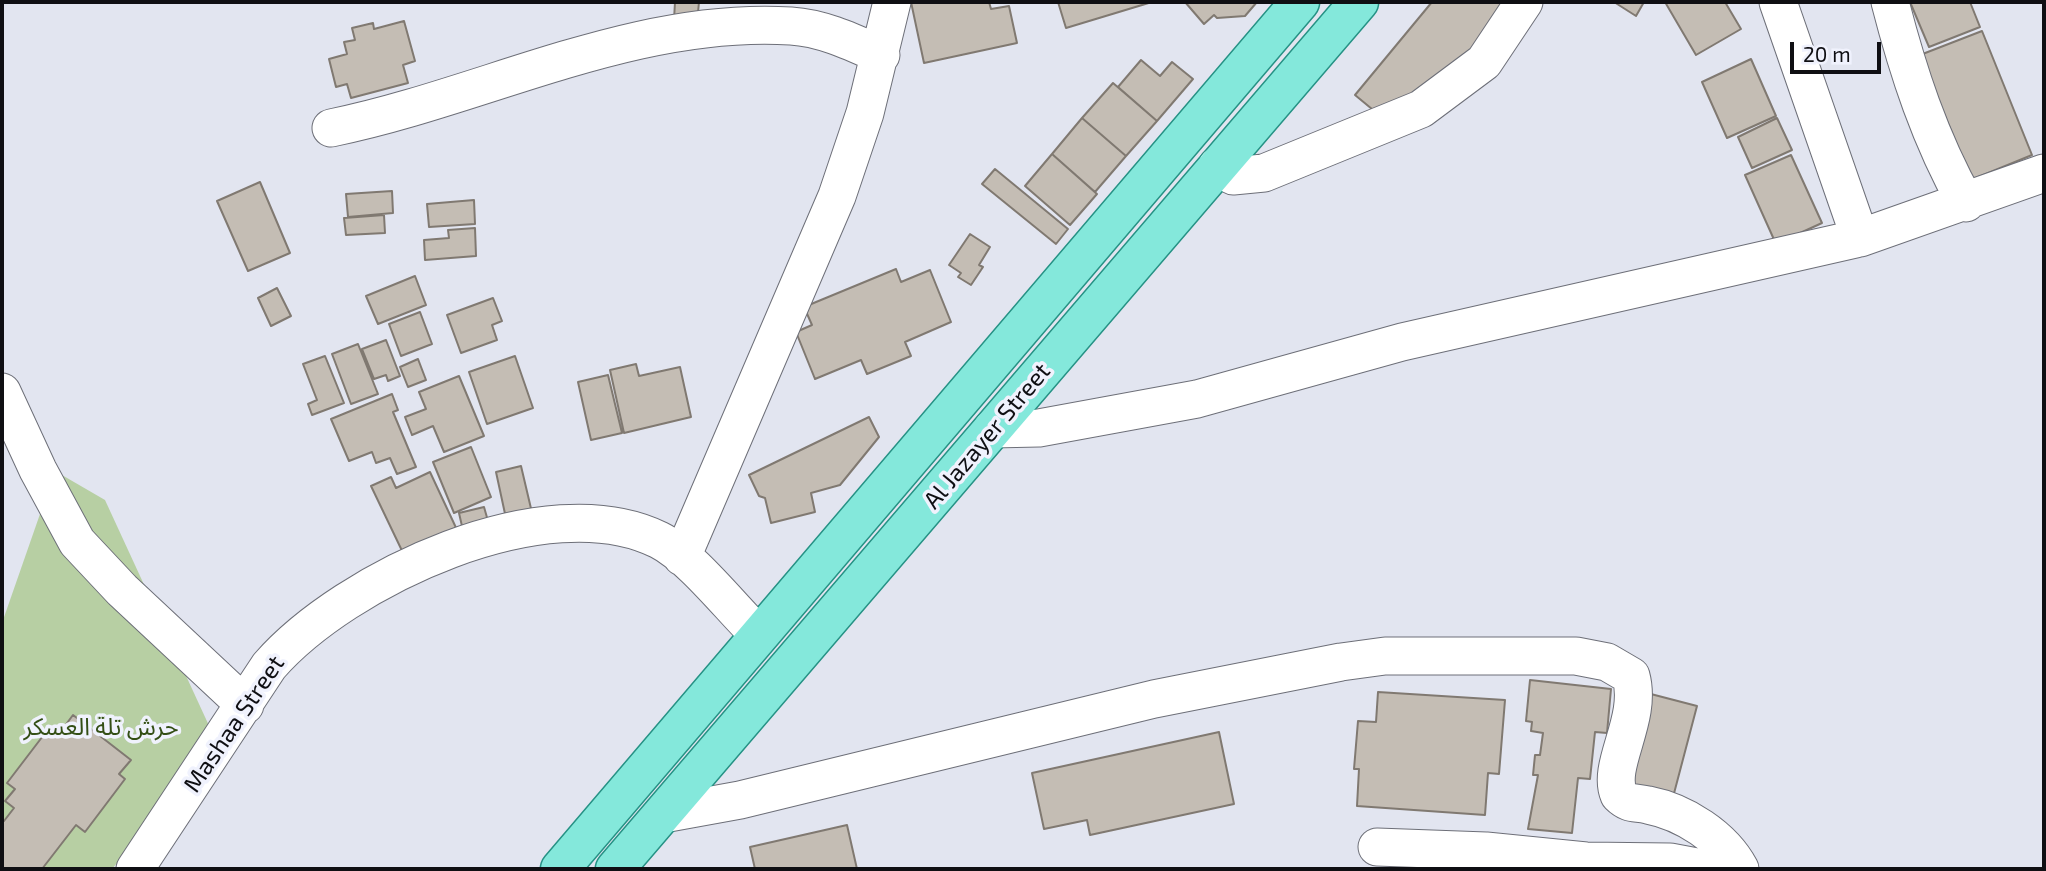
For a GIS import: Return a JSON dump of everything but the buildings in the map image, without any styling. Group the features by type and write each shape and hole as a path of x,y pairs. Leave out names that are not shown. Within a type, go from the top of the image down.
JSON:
{"main road":[{"name":"Al Jazayer Street","path":"560,869 1300,2"},
{"name":"Al Jazayer Street","path":"615,869 1360,2"}],"street":[{"path":"682,556 837,196 881,55 892,2"},
{"path":"1217,166 1233,176 1264,173 1421,109 1484,62 1524,2"},
{"path":"1778,2 1860,238"},
{"path":"1890,2 1911,82 1947,170 1966,203"},
{"path":"331,128 463,94 662,33 697,28 792,26 837,35 881,55"},
{"path":"992,429 1062,425 1197,399 1402,342 1860,238 1966,203 2044,173"},
{"path":"2,392 38,470 77,542 122,590 245,705"},
{"name":"Mashaa Street","path":"135,869 269,666 306,630 389,577 442,551 500,533 576,524 623,529 659,540 682,556 759,635"},
{"path":"663,814 740,800 1268,674 1385,656 1576,656 1607,662 1623,668 1632,676 1635,699 1631,722 1616,768 1619,795 1630,804 1648,805 1709,833 1726,847 1740,869"},
{"path":"1377,847 1486,851 1586,861 1670,862 1707,869"}],"green space":[{"name":"حرش تلة العسكر","path":"55,471 105,500 217,743 112,869 2,869 2,623"}]}
